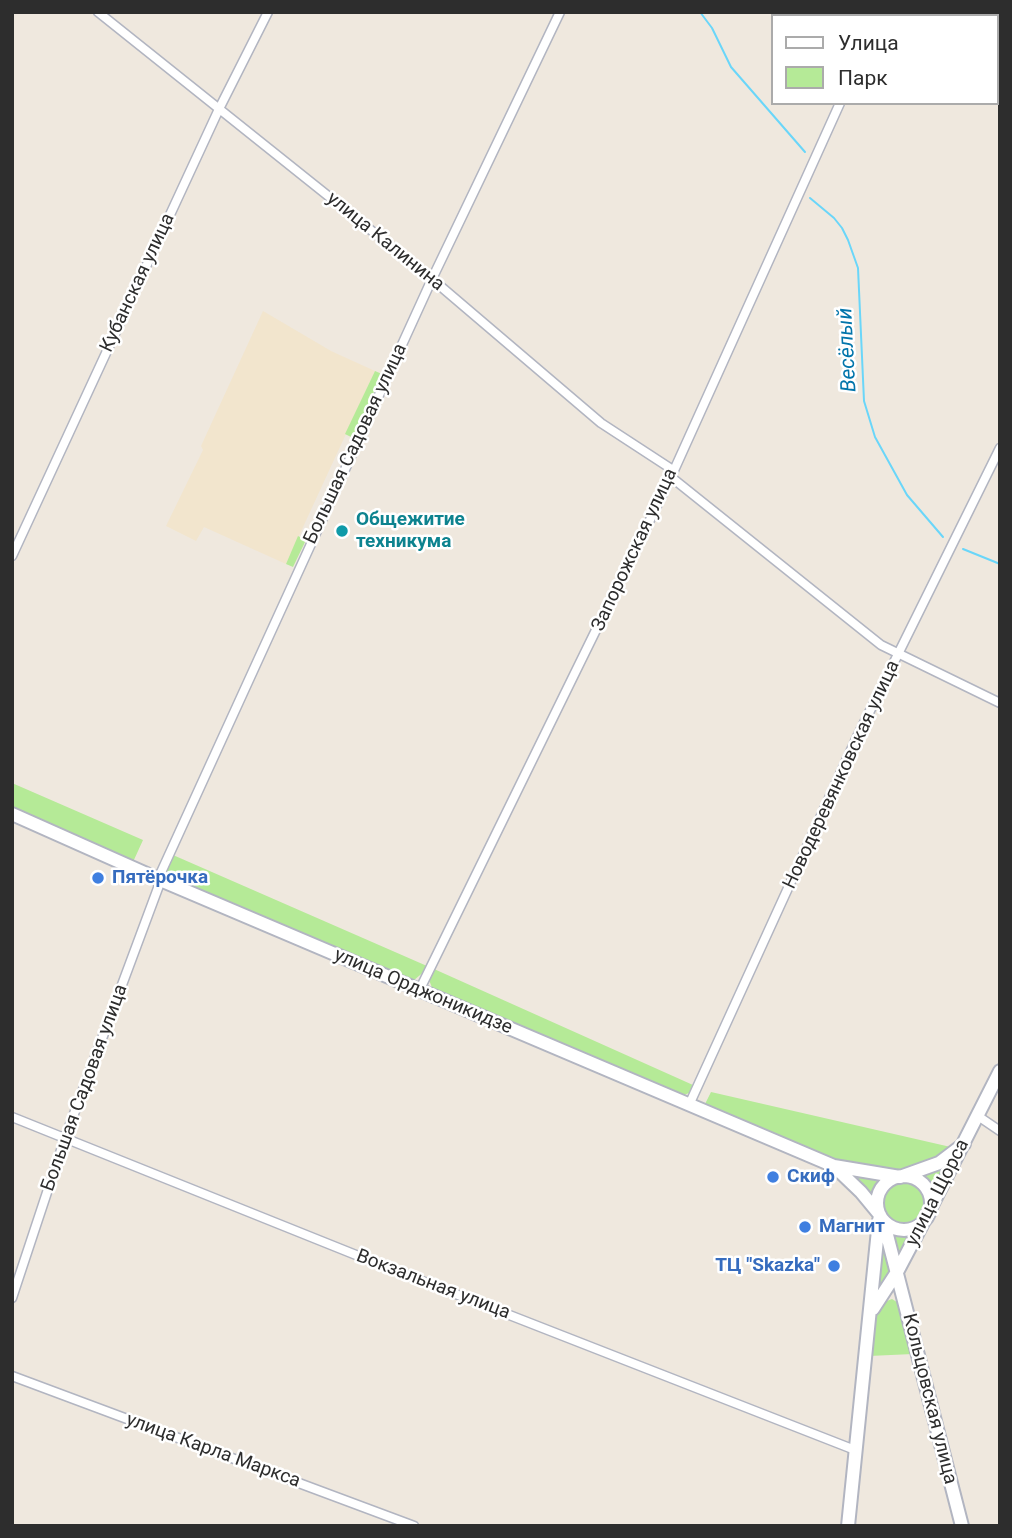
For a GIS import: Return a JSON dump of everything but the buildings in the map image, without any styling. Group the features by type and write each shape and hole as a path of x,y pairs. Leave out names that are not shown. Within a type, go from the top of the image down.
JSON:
{"main road":[{"name":"улица Орджоникидзе","path":"12,814 159,880 834,1166"},
{"name":"улица Щорса","path":"871,1312 897,1272 928,1215 1000,1071"},
{"path":"880,1215 877,1204 879,1192 886,1183 939,1163 964,1144"},
{"path":"834,1166 916,1180 925,1188 930,1199 928,1215 914,1228 901,1230 888,1225 861,1192 834,1166"},
{"name":"улица Щорса","path":"848,1526 880,1215"},
{"name":"Кольцовская улица","path":"880,1215 962,1526"}],"street":[{"name":"улица Калинина","path":"98,12 432,279 601,423 672,474 881,645 1000,702"},
{"name":"Кубанская улица","path":"12,556 219,109 268,12"},
{"name":"Большая Садовая улица","path":"12,1298 65,1138 159,880 432,279 560,12"},
{"name":"Запорожская улица","path":"419,990 672,474 838,105"},
{"name":"Новодеревянковская улица","path":"689,1105 857,737 1000,447"},
{"path":"978,1116 1000,1130"},
{"name":"Вокзальная улица","path":"12,1117 855,1450"},
{"name":"улица Карла Маркса","path":"12,1376 414,1526"}],"shaded area":[{"path":"263,311 331,351 375,371 286,564 204,527 196,541 166,526 203,450 201,446"}],"green space":[{"path":"375,371 382,374 353,438 345,434"},
{"path":"298,536 306,540 293,567 286,564"},
{"path":"12,783 143,840 133,862 12,809"},
{"path":"173,855 427,966 426,970 413,981 164,875"},
{"path":"434,969 693,1085 689,1093 684,1095 433,990 429,980"},
{"path":"711,1092 955,1148 949,1153 899,1172 837,1161 705,1104"},
{"path":"950,1160 934,1194 924,1179 916,1175"},
{"path":"847,1173 882,1179 872,1199"},
{"path":"904,1183 919,1189 925,1204 919,1219 904,1225 889,1219 883,1204 889,1189"},
{"path":"882,1231 893,1271 875,1298"},
{"path":"890,1231 902,1234 913,1232 898,1261"},
{"path":"892,1299 900,1304 913,1354 869,1356 874,1314 884,1302"}],"waterway":[{"name":"Весёлый","path":"700,12 712,28 731,67 805,152"},
{"name":"Весёлый","path":"810,198 842,228 858,268 864,401 875,437 907,495 943,537"},
{"name":"Весёлый","path":"963,549 1000,564"}],"place":[{"name":"Общежитие техникума","path":"342,531"},
{"name":"Пятёрочка","path":"98,878"},
{"name":"Скиф","path":"773,1177"},
{"name":"Магнит","path":"805,1227"},
{"name":"ТЦ \"Skazka\"","path":"834,1266"}]}
